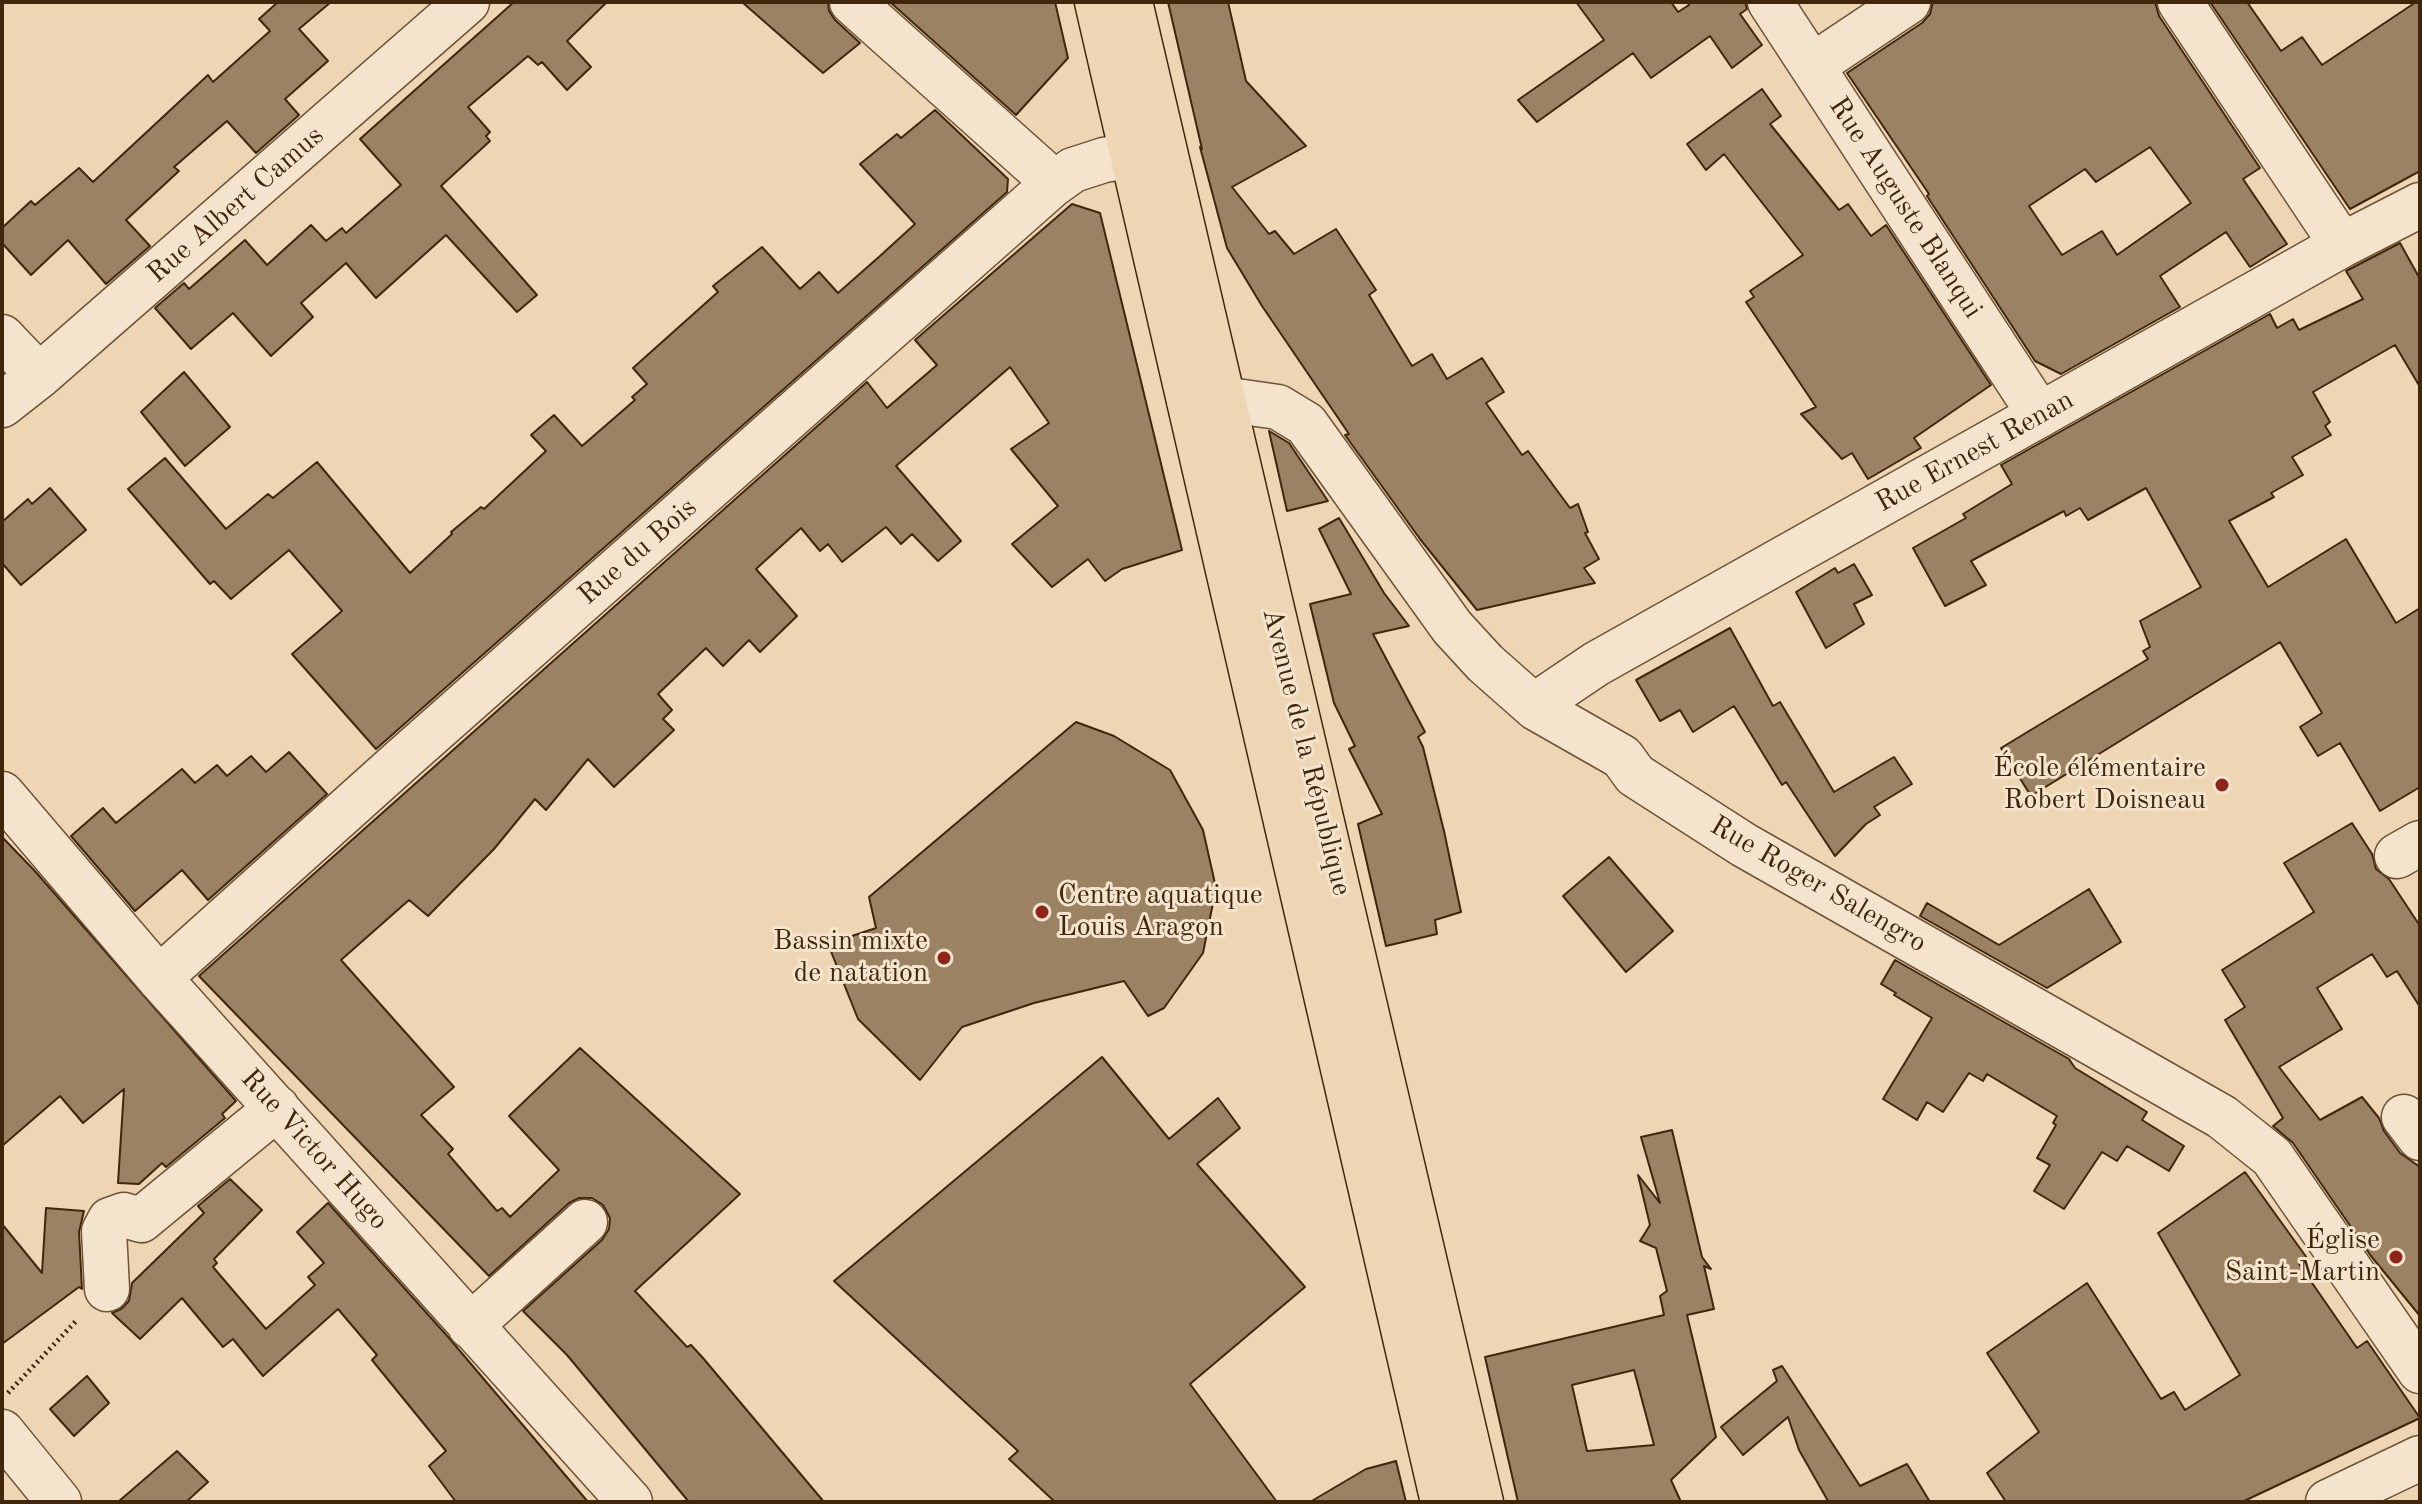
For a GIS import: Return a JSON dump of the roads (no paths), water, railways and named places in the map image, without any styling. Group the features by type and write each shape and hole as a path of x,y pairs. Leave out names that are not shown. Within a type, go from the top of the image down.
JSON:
{"main road":[{"name":"Avenue de la République","path":"1097,2 1148,152 1206,400 1443,1502"},
{"name":"Avenue de la République","path":"1130,2 1148,152"},
{"name":"Avenue de la République","path":"1206,400 1338,886 1481,1502"}],"street":[{"name":"Rue Albert Camus","path":"2,405 467,2"},
{"path":"852,2 1040,170 1052,185"},
{"name":"Rue Auguste Blanqui","path":"1770,2 2040,415"},
{"path":"1812,66 1908,2"},
{"path":"2180,2 2342,245"},
{"name":"Rue du Bois","path":"159,978 1052,185 1073,170 1148,152"},
{"name":"Rue Ernest Renan","path":"1536,708 1596,664 2342,245 2420,205"},
{"path":"2,337 39,376"},
{"name":"Rue Roger Salengro","path":"1206,400 1278,407 1306,424 1452,627 1485,663 1536,708 1622,757 1635,775 1744,845 2222,1117 2272,1157 2420,1371"},
{"name":"Rue Victor Hugo","path":"2,794 159,978 630,1502"},
{"path":"107,1289 104,1231 110,1220 124,1215 141,1220 277,1108"},
{"path":"470,1326 585,1222"},
{"path":"1396,1290 1427,1346 1462,1502"},
{"path":"3,1415 59,1502"},
{"path":"2328,1502 2420,1458"}],"place":[{"name":"École élémentaire Robert Doisneau","path":"2222,785"},
{"name":"Centre aquatique Louis Aragon","path":"1042,912"},
{"name":"Bassin mixte de natation","path":"944,958"},
{"name":"Église Saint-Martin","path":"2396,1257"}]}
